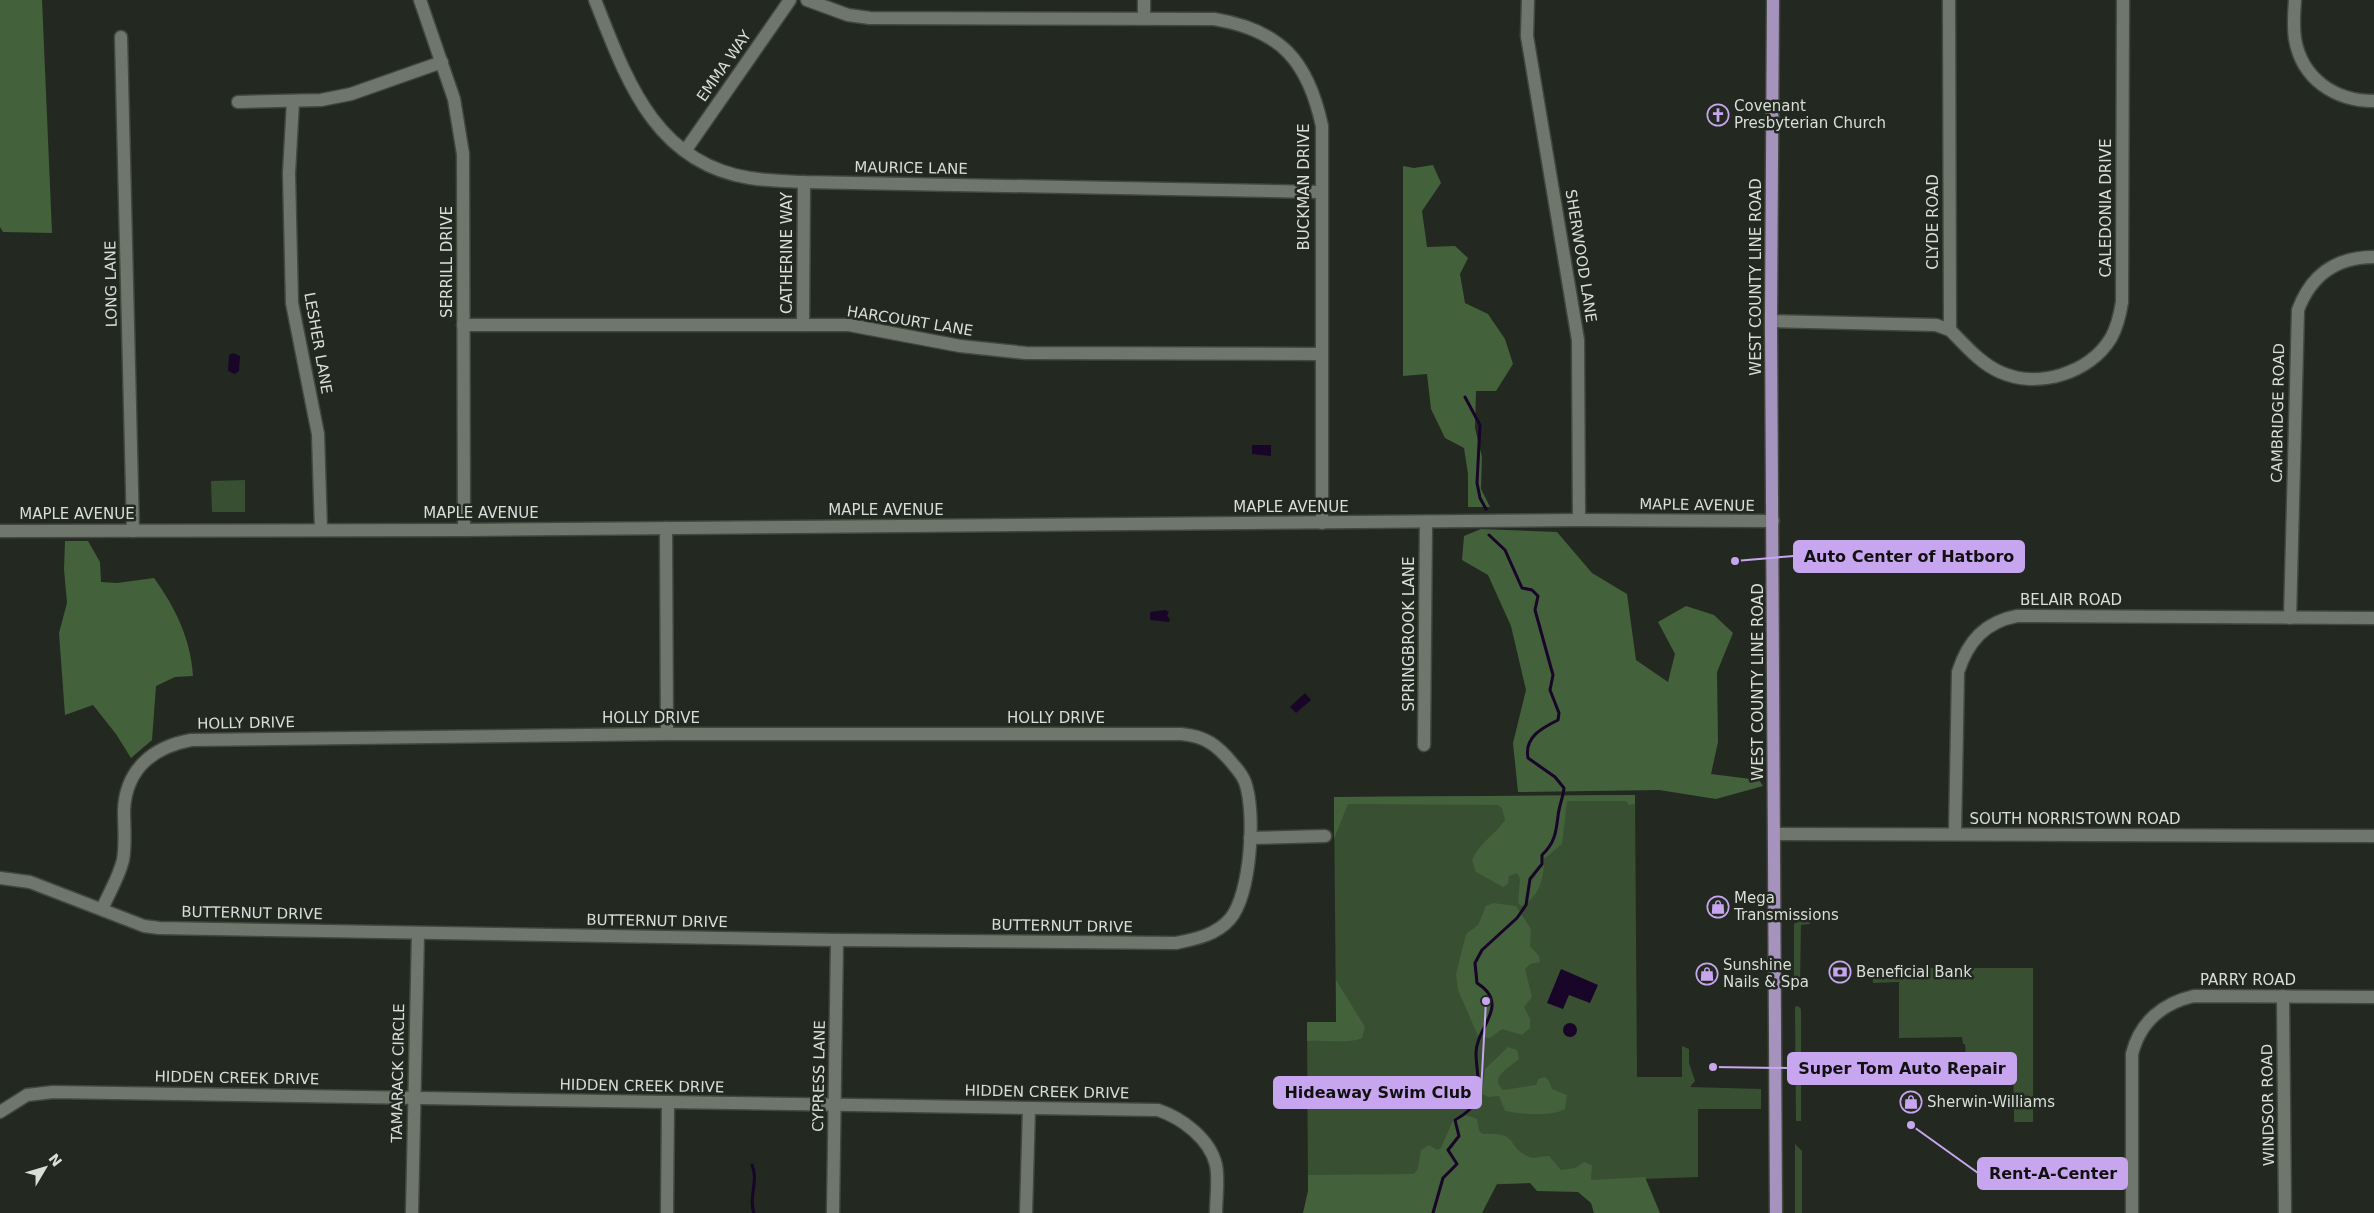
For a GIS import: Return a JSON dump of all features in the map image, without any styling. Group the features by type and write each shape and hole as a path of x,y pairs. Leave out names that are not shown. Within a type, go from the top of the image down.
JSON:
{"main road":[{"name":"WEST COUNTY LINE ROAD","path":"1773,0 1771,321 1776,834 1776,1213"}],"street":[{"name":"SERRILL DRIVE","path":"420,0 454,99 462,154 464,530"},
{"name":"MAURICE LANE","path":"595,0 622,67 639,102 670,139 685,151 706,163 742,176 804,182 1320,192"},
{"name":"EMMA WAY","path":"685,151 790,0"},
{"name":"BUCKMAN DRIVE","path":"807,0 848,15 870,18 1214,19 1239,23 1270,38 1283,48 1305,74 1313,89 1322,126 1320,192 1322,523"},
{"path":"1144,0 1144,18"},
{"name":"SHERWOOD LANE","path":"1528,0 1527,36 1578,340 1579,520"},
{"name":"CLYDE ROAD","path":"1949,0 1950,330"},
{"name":"CALEDONIA DRIVE","path":"1950,330 1983,362 2001,373 2025,379 2048,378 2075,370 2096,357 2110,339 2119,319 2122,302 2123,0"},
{"path":"2295,0 2295,40 2300,58 2313,76 2327,88 2353,99 2374,101"},
{"name":"LONG LANE","path":"122,37 133,531"},
{"path":"238,102 321,100 351,94 442,62"},
{"name":"LESHER LANE","path":"293,101 289,173 292,303 318,434 321,530"},
{"name":"CATHERINE WAY","path":"803,325 804,182"},
{"name":"CAMBRIDGE ROAD","path":"2290,618 2298,310 2311,283 2326,270 2348,259 2374,257"},
{"path":"1771,321 1936,325 1950,330"},
{"name":"HARCOURT LANE","path":"463,325 848,325 960,346 1026,353 1321,354"},
{"name":"MAPLE AVENUE","path":"0,530 464,530 1426,523 1579,520 1773,522"},
{"name":"SPRINGBROOK LANE","path":"1424,745 1426,523"},
{"path":"666,528 667,734"},
{"name":"BELAIR ROAD","path":"1955,834 1958,672 1968,648 1984,629 2004,618 2017,616 2374,618"},
{"name":"HOLLY DRIVE","path":"102,909 123,859 125,803 129,786 144,760 167,746 191,740 667,734 1193,735 1214,743 1242,776 1248,796 1250,838"},
{"name":"SOUTH NORRISTOWN ROAD","path":"1776,834 2374,836"},
{"path":"1250,838 1325,836"},
{"name":"BUTTERNUT DRIVE","path":"0,878 30,882 144,926 159,928 837,940 1176,943 1192,940 1217,930 1229,920 1237,909 1246,883 1250,838"},
{"name":"TAMARACK CIRCLE","path":"412,1213 418,933"},
{"name":"CYPRESS LANE","path":"834,1213 837,940"},
{"name":"PARRY ROAD","path":"2132,1213 2132,1054 2138,1037 2147,1022 2158,1011 2179,999 2194,996 2374,997"},
{"name":"WINDSOR ROAD","path":"2283,996 2285,1213"},
{"name":"HIDDEN CREEK DRIVE","path":"0,1112 27,1095 53,1092 668,1103 835,1103 1158,1110 1182,1121 1202,1139 1210,1152 1216,1165 1216,1213"},
{"path":"667,1213 668,1103"},
{"path":"1026,1213 1029,1108"}],"green space":[{"path":"0,0 42,0 52,233 3,232 0,227"},
{"path":"1433,165 1441,183 1422,211 1427,247 1455,246 1468,258 1460,274 1465,303 1488,314 1505,339 1513,364 1496,391 1476,391 1475,428 1482,457 1481,489 1490,507 1468,507 1468,474 1464,448 1445,438 1431,409 1427,374 1403,376 1403,166 1414,168"},
{"path":"245,480 245,512 212,512 211,481"},
{"path":"1481,529 1557,532 1592,573 1627,594 1636,660 1668,682 1675,654 1658,622 1686,606 1714,615 1733,633 1717,672 1718,742 1711,774 1759,780 1763,786 1716,799 1659,790 1518,792 1513,743 1526,690 1511,626 1488,575 1462,560 1464,536"},
{"path":"65,541 88,541 100,562 101,582 117,583 154,578 169,600 181,624 189,649 193,676 175,677 156,686 152,740 131,758 116,734 93,705 65,715 59,633 67,603 64,569"},
{"path":"1635,795 1637,1077 1682,1077 1682,1046 1689,1049 1689,1063 1695,1081 1690,1087 1761,1089 1761,1109 1698,1109 1698,1177 1308,1191 1307,1022 1336,1022 1334,797"},
{"path":"1635,795 1635,804 1629,805 1626,801 1567,801 1562,844 1544,859 1540,886 1533,898 1521,906 1518,903 1520,879 1517,873 1509,876 1508,884 1503,887 1476,872 1472,860 1483,844 1505,820 1502,808 1498,805 1348,804 1334,839 1334,797"},
{"path":"1493,903 1516,906 1531,929 1530,946 1539,956 1540,962 1530,964 1525,969 1532,997 1524,1007 1530,1019 1530,1028 1522,1035 1502,1029 1490,1038 1478,1036 1458,990 1456,974 1466,934 1478,925 1486,906"},
{"path":"1801,920 1810,922 1810,924 1801,925 1800,984 1794,985 1794,924"},
{"path":"1872,968 2033,968 2033,1122 2014,1122 2013,1057 1966,1057 1965,1044 1963,1044 1962,1037 1899,1038 1899,982 1873,983"},
{"path":"1336,980 1365,1027 1362,1038 1343,1041 1307,1041 1307,1022 1336,1022"},
{"path":"1798,1006 1801,1009 1801,1121 1796,1121 1795,1007"},
{"path":"1508,1047 1517,1050 1519,1059 1499,1077 1499,1085 1503,1090 1536,1085 1538,1079 1545,1077 1552,1089 1567,1095 1565,1109 1559,1112 1544,1114 1505,1111 1499,1096 1488,1097 1482,1094 1485,1069"},
{"path":"1463,1114 1477,1119 1479,1131 1483,1134 1507,1137 1522,1153 1529,1157 1549,1156 1561,1170 1575,1168 1584,1162 1592,1165 1591,1180 1645,1177 1660,1213 1594,1213 1591,1203 1578,1192 1537,1191 1530,1183 1497,1184 1482,1213 1303,1213 1308,1191 1308,1175 1414,1174 1418,1168 1421,1150 1429,1145 1437,1150 1441,1148 1454,1118"},
{"path":"1795,1144 1802,1151 1802,1213 1795,1213"}],"shaded area":[{"path":"233,353 240,356 239,371 235,374 228,371 229,355"},
{"path":"1252,445 1271,445 1271,456 1252,454"},
{"path":"1165,610 1169,612 1167,616 1170,619 1169,622 1150,620 1150,612"},
{"path":"1305,693 1311,700 1296,713 1290,707"},
{"path":"1561,969 1598,985 1590,1003 1569,995 1563,1009 1547,1003"},
{"path":"1567,1023 1573,1023 1577,1030 1573,1037 1567,1037 1563,1033 1563,1027"}],"waterway":[{"path":"1465,397 1480,425 1477,483 1480,498 1486,509"},
{"path":"1433,1213 1443,1178 1457,1164 1448,1150 1459,1136 1455,1120 1472,1106 1478,1092 1477,1044 1492,1008 1487,991 1477,983 1475,963 1482,950 1517,918 1526,905 1530,879 1542,864 1542,855 1550,846 1554,837 1564,788 1555,777 1528,758 1527,751 1535,734 1558,720 1559,713 1550,690 1553,675 1535,610 1538,596 1532,590 1522,588 1505,550 1489,535"},
{"path":"752,1165 754,1171 752,1201 754,1213"}],"place":[{"name":"Covenant Presbyterian Church","path":"1718,115"},
{"name":"Auto Center of Hatboro","path":"1735,561"},
{"name":"Mega Transmissions","path":"1718,907"},
{"name":"Beneficial Bank","path":"1840,972"},
{"name":"Sunshine Nails & Spa","path":"1707,974"},
{"name":"Hideaway Swim Club","path":"1486,1001"},
{"name":"Super Tom Auto Repair","path":"1713,1067"},
{"name":"Sherwin-Williams","path":"1911,1102"},
{"name":"Rent-A-Center","path":"1911,1125"}]}
